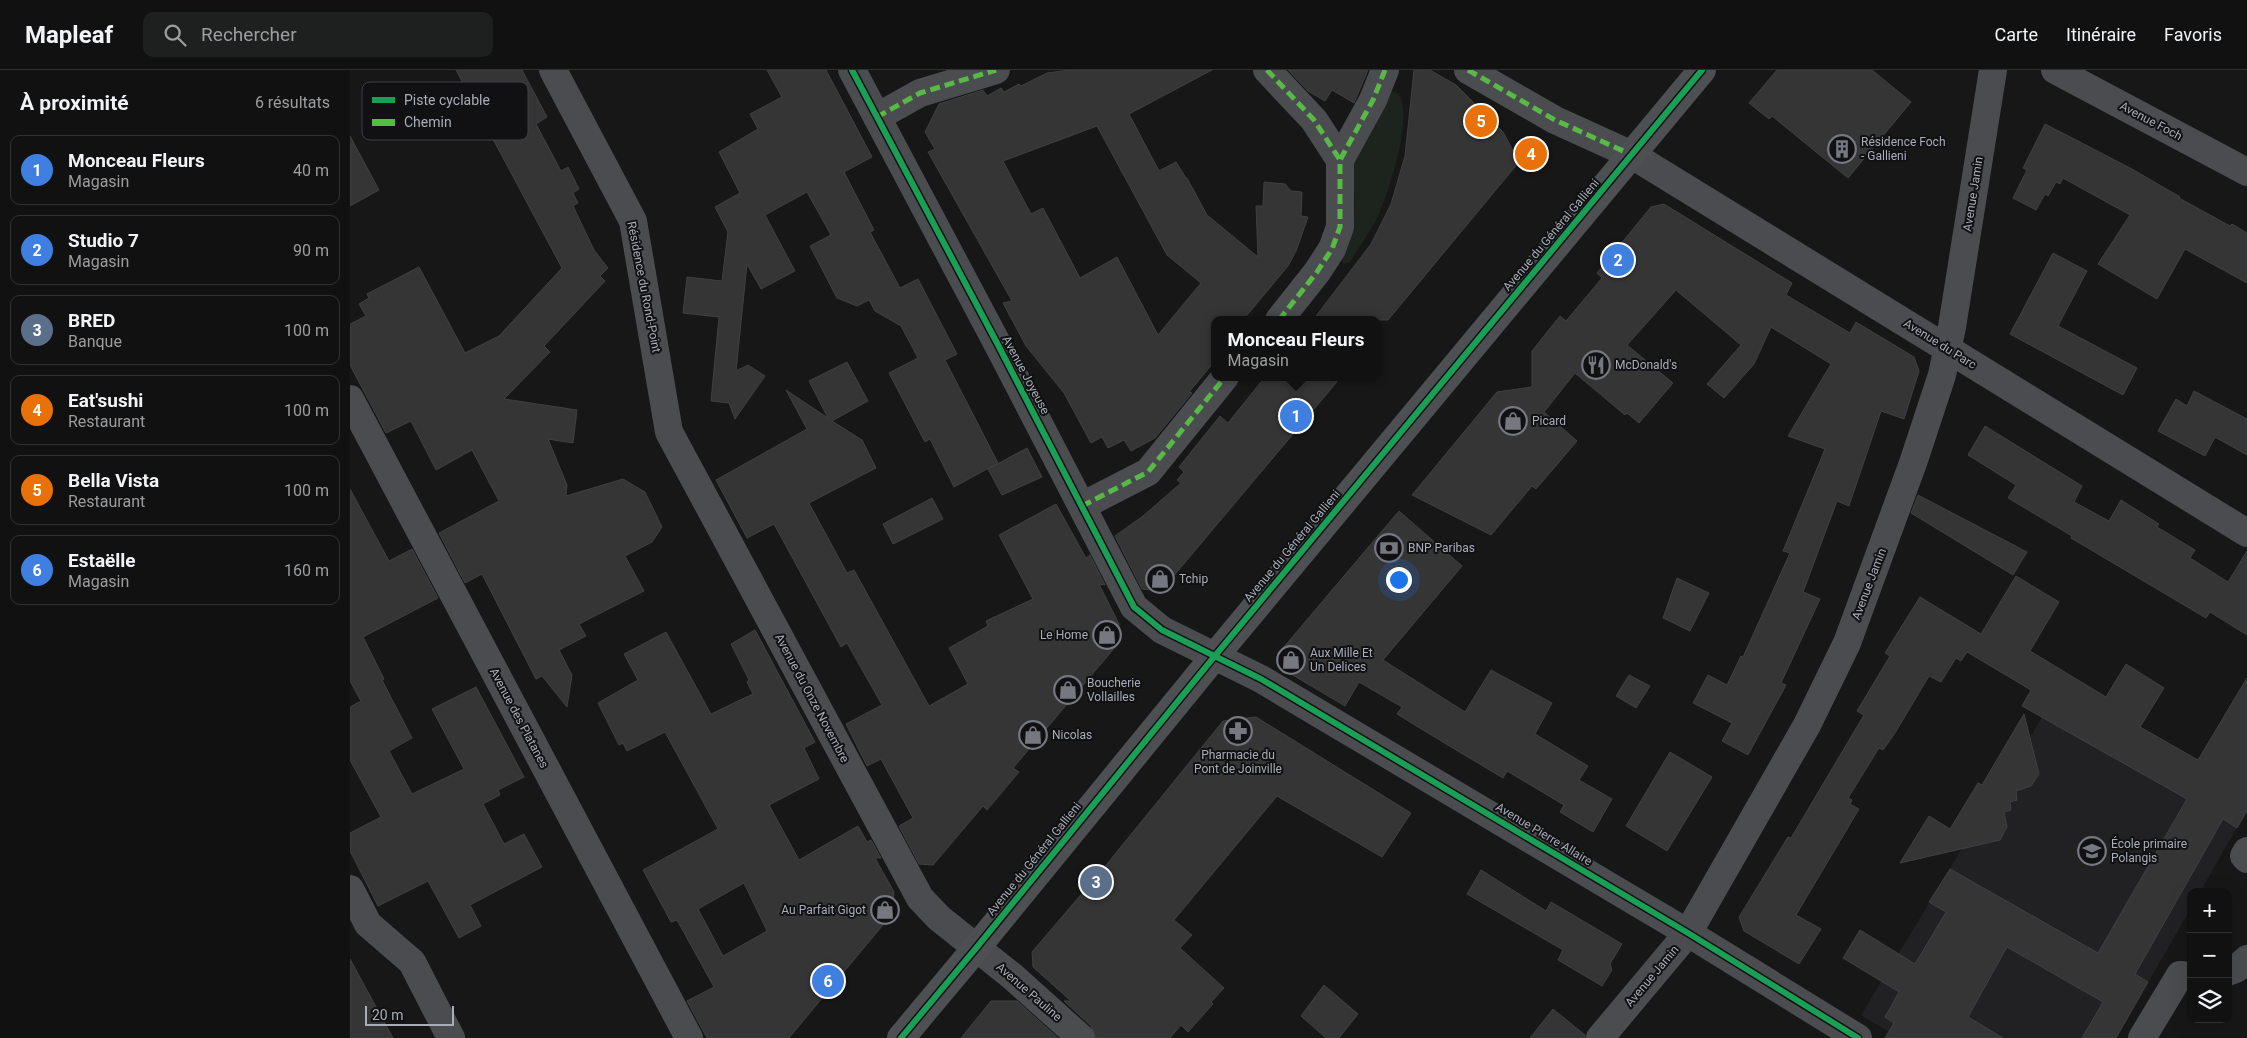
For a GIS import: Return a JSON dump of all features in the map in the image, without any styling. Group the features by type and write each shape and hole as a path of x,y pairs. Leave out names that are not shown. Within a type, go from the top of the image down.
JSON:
{"main road":[{"name":"Avenue du Général Gallieni","path":"900,1038 1702,70"}],"street":[{"name":"Résidence du Rond-Point","path":"553,70 633,221 669,432"},
{"name":"Avenue Joyeuse","path":"852,70 1134,607 1162,630 1214,657"},
{"path":"877,117 920,93 996,70"},
{"path":"1267,70 1314,120 1340,160"},
{"path":"1281,316 1317,272 1332,249 1340,227 1340,160 1372,100 1385,70"},
{"name":"Avenue du Parc","path":"1468,70 1555,120 1632,155 2247,533"},
{"name":"Avenue Jamin","path":"1600,1038 1688,934 1807,725 1847,643 1914,463 1942,374 1993,70"},
{"name":"Avenue Foch","path":"2055,70 2247,172"},
{"path":"1082,506 1148,472 1222,381"},
{"name":"Avenue des Platanes","path":"350,399 689,1038"},
{"name":"Avenue du Onze Novembre","path":"669,432 920,898 939,918 977,947"},
{"name":"Avenue Pierre Allaire","path":"1214,657 1261,679 1688,934 1858,1038"},
{"path":"2247,851 2244,856 2247,859"},
{"path":"350,889 368,924 412,962 451,1038"},
{"name":"Avenue Pauline","path":"977,947 1080,1038"},
{"path":"2232,970 2247,959"},
{"path":"2142,1038 2180,975 2187,976"}],"shaded area":[{"path":"1391,92 1396,92 1402,101 1403,115 1399,152 1394,172 1375,222 1350,262 1344,264 1342,261 1354,220 1355,195 1352,183 1352,165"},
{"name":"École primaire Polangis","path":"2063,683 2247,788 2247,810 2202,888 2187,888 2187,915 2116,1038 1899,1038 1861,1015"}],"building":[{"path":"456,70 522,70 547,117 536,124 561,171 568,167 579,189 573,193 578,203 573,206 594,250 608,268 600,276 605,281 544,346 550,352 504,399 577,410 573,443 548,439 567,485 566,496 623,479 645,492 662,527 652,542 625,556 644,591 579,624 586,636 559,650 572,675 567,707 542,676 536,679 482,574 465,583 439,533 499,501 472,450 436,470 411,421 386,433 350,365 350,324 366,316 359,304 369,298 367,294 419,267 465,353 499,336 562,268 493,140 528,140 528,82 462,82"},
{"path":"767,70 826,70 872,157 844,172 874,230 870,232 900,288 918,279 957,354 945,360 998,463 954,487 930,439 925,442 889,373 918,358 901,326 875,311 869,300 857,306 837,298 810,246 831,235 807,192 765,215 795,271 761,289 747,264 736,371 748,365 765,376 735,419 729,403 711,401 719,317 683,313 687,277 722,281 728,232 715,207 740,193 719,152 758,129 750,114 782,97"},
{"path":"1070,70 1212,70 1129,114 1159,171 1176,162 1207,215 1258,257 1256,206 1263,206 1264,182 1285,184 1291,191 1302,192 1301,216 1308,217 1296,251 1288,266 1246,316 1211,316 1211,366 1189,392 1192,393 1155,438 1131,451 1124,440 1108,448 1102,437 1091,443 1064,393 1026,346 1003,303 1012,301 928,152 935,149 925,132 939,104 983,90 987,96 1001,88 1004,92 1019,84 1021,86 1047,73","holes":["1097,126 1167,255 1201,283 1158,335 1117,257 1080,278 1043,208 1031,214 1003,161"]},
{"path":"1288,70 1368,70 1354,103 1332,90 1325,101 1308,91"},
{"path":"1414,70 1430,70 1456,85 1503,132 1519,162 1388,320 1381,320 1381,316 1316,316 1371,244 1391,204 1405,156"},
{"name":"Résidence Foch - Gallieni","path":"1777,70 1872,70 1911,102 1848,178 1772,116 1769,119 1749,103"},
{"path":"2045,124 2132,169 2230,226 2232,224 2247,233 2247,283 2185,249 2157,299 2098,264 2130,215 2063,178 2060,184 2056,182 2048,196 2045,194 2036,210 2013,198 2027,170 2023,168"},
{"path":"350,136 379,190 350,206"},
{"path":"1664,204 1792,283 1786,295 1850,333 1856,322 1914,357 1919,371 1904,419 1881,411 1849,506 1837,501 1803,592 1820,599 1781,683 1786,685 1748,755 1722,741 1732,723 1693,703 1708,675 1727,685 1741,656 1743,657 1790,553 1783,551 1825,449 1788,436 1831,364 1771,327 1754,364 1724,398 1707,384 1741,345 1676,290 1627,345 1673,383 1639,423 1627,413 1625,415 1575,373 1544,412 1577,441 1536,489 1532,486 1491,535 1412,495 1497,392 1532,387 1532,351 1560,316 1566,321 1602,278 1597,273 1651,207"},
{"path":"2053,253 2087,271 2058,326 2137,368 2123,395 2010,334"},
{"path":"847,362 868,401 832,421 862,440 876,468 809,503 847,573 854,570 929,706 968,684 949,648 988,626 986,621 1033,599 999,535 1056,504 1086,558 1090,555 1105,585 1099,584 1119,624 1117,645 1013,768 1019,772 987,810 983,806 933,865 919,864 899,826 913,818 881,759 867,766 846,724 882,705 847,643 841,647 774,524 747,538 716,480 807,429 786,390 828,418 809,381"},
{"path":"1262,381 1338,381 1161,591 1142,589 1115,536 1143,516 1181,483 1177,480 1184,472 1179,467 1220,416 1228,423"},
{"path":"2194,391 2247,419 2247,455 2215,437 2205,456 2158,431 2176,399 2187,406"},
{"path":"1985,426 2082,486 2074,502 2109,521 2121,500 2159,524 2157,527 2195,550 2190,558 2228,582 2247,551 2247,635 2210,612 2206,618 2071,538 2072,536 2008,498 2016,485 1968,455"},
{"path":"1027,448 1042,477 1002,495 988,469"},
{"path":"350,489 389,561 412,549 438,598 363,637 384,679 382,680 412,738 389,751 412,794 464,769 432,709 476,687 524,777 498,790 500,795 483,804 504,844 524,834 542,867 470,905 481,926 459,938 428,881 378,906 350,851 350,833 381,817 350,760 350,707 361,701 350,681"},
{"path":"1918,495 2027,552 2013,575 1911,513"},
{"path":"932,498 943,519 893,544 883,524"},
{"path":"1399,511 1462,566 1383,660 1465,712 1491,670 1552,703 1535,734 1588,766 1579,780 1612,799 1593,832 1560,812 1564,805 1507,771 1503,778 1446,744 1397,714 1402,707 1359,682 1345,706 1281,668 1278,654"},
{"path":"2016,576 2059,602 2030,651 2106,697 2126,664 2164,688 2140,727 2198,760 2247,678 2247,811 2237,828 2223,819 2135,974 2148,982 2116,1038 2082,1038 2103,1002 2007,947 1968,1017 2003,1038 1885,1038 1894,1023 1885,1017 1899,992 1843,958 1860,930 1915,964 1946,912 1929,902 1950,869 2098,953 2187,799 2022,706 2031,690 1967,652 1961,661 1956,658 1941,682 1929,676 1895,733 1883,750 1879,748 1848,798 1852,800 1850,804 1859,809 1796,915 1821,929 1799,964 1744,931 1739,917 1788,837 1791,838 1864,715 1857,711 1890,656 1885,653 1920,597 1981,634"},
{"path":"1677,578 1709,593 1690,631 1663,618"},
{"path":"755,630 815,742 804,748 819,779 769,805 799,860 858,826 867,842 871,840 881,858 875,858 894,892 892,914 789,1038 707,1038 687,1001 714,987 677,920 671,922 643,870 718,829 665,732 627,751 623,743 619,745 598,703 638,680 624,654 666,632 711,714 753,694 747,682 749,680 731,644","holes":["744,883 767,931 723,956 698,909"]},
{"path":"1629,675 1650,686 1636,708 1616,696"},
{"path":"2024,714 2039,774 2031,786 2016,791 2017,800 2010,802 2011,810 2004,812 2007,827 2000,840 1900,863 1929,816 1950,829 1978,783 1982,785"},
{"path":"1256,717 1411,813 1382,857 1277,796 1174,920 1192,935 1180,948 1224,988 1211,1002 1213,1004 1188,1032 1181,1025 1170,1038 1096,1038 1091,1026 1064,1001 1071,1001 1033,967 1032,952 1107,864 1223,721"},
{"path":"1670,752 1712,777 1667,851 1626,826"},
{"path":"1481,870 1546,911 1551,902 1622,944 1610,964 1612,970 1602,986 1558,960 1563,950 1467,894"},
{"path":"350,959 393,1038 350,1038"},
{"path":"1324,985 1358,1014 1339,1038 1326,1038 1301,1016"},
{"path":"991,1001 1017,1001 1058,1038 961,1038"},
{"path":"1553,1009 1585,1035 1585,1038 1530,1038"}],"marked path":[{"path":"877,117 920,93 996,70"},
{"path":"1267,70 1314,120 1340,160"},
{"path":"1282,316 1317,272 1332,249 1340,227 1340,160 1373,100 1385,70"},
{"path":"1468,70 1555,120 1632,155"},
{"path":"1082,506 1148,472 1222,381"}],"cycle path":[{"path":"852,70 1134,607 1162,630 1261,679 1688,933 1858,1038"},
{"path":"901,1038 1214,657 1702,70"}],"place":[{"name":"Bella Vista","path":"1481,121"},
{"name":"Résidence Foch - Gallieni","path":"1842,149"},
{"name":"Eat'sushi","path":"1531,154"},
{"name":"Studio 7","path":"1618,260"},
{"name":"McDonald's","path":"1596,365"},
{"name":"Monceau Fleurs","path":"1296,416"},
{"name":"Picard","path":"1513,421"},
{"name":"BNP Paribas","path":"1389,548"},
{"name":"Tchip","path":"1160,579"},
{"name":"Le Home","path":"1107,635"},
{"name":"Aux Mille Et Un Delices","path":"1291,660"},
{"name":"Boucherie Vollailles","path":"1068,690"},
{"name":"Pharmacie du Pont de Joinville","path":"1238,731"},
{"name":"Nicolas","path":"1033,735"},
{"name":"École primaire Polangis","path":"2092,851"},
{"name":"BRED","path":"1096,882"},
{"name":"Au Parfait Gigot","path":"885,910"},
{"name":"Estaëlle","path":"828,981"}]}
